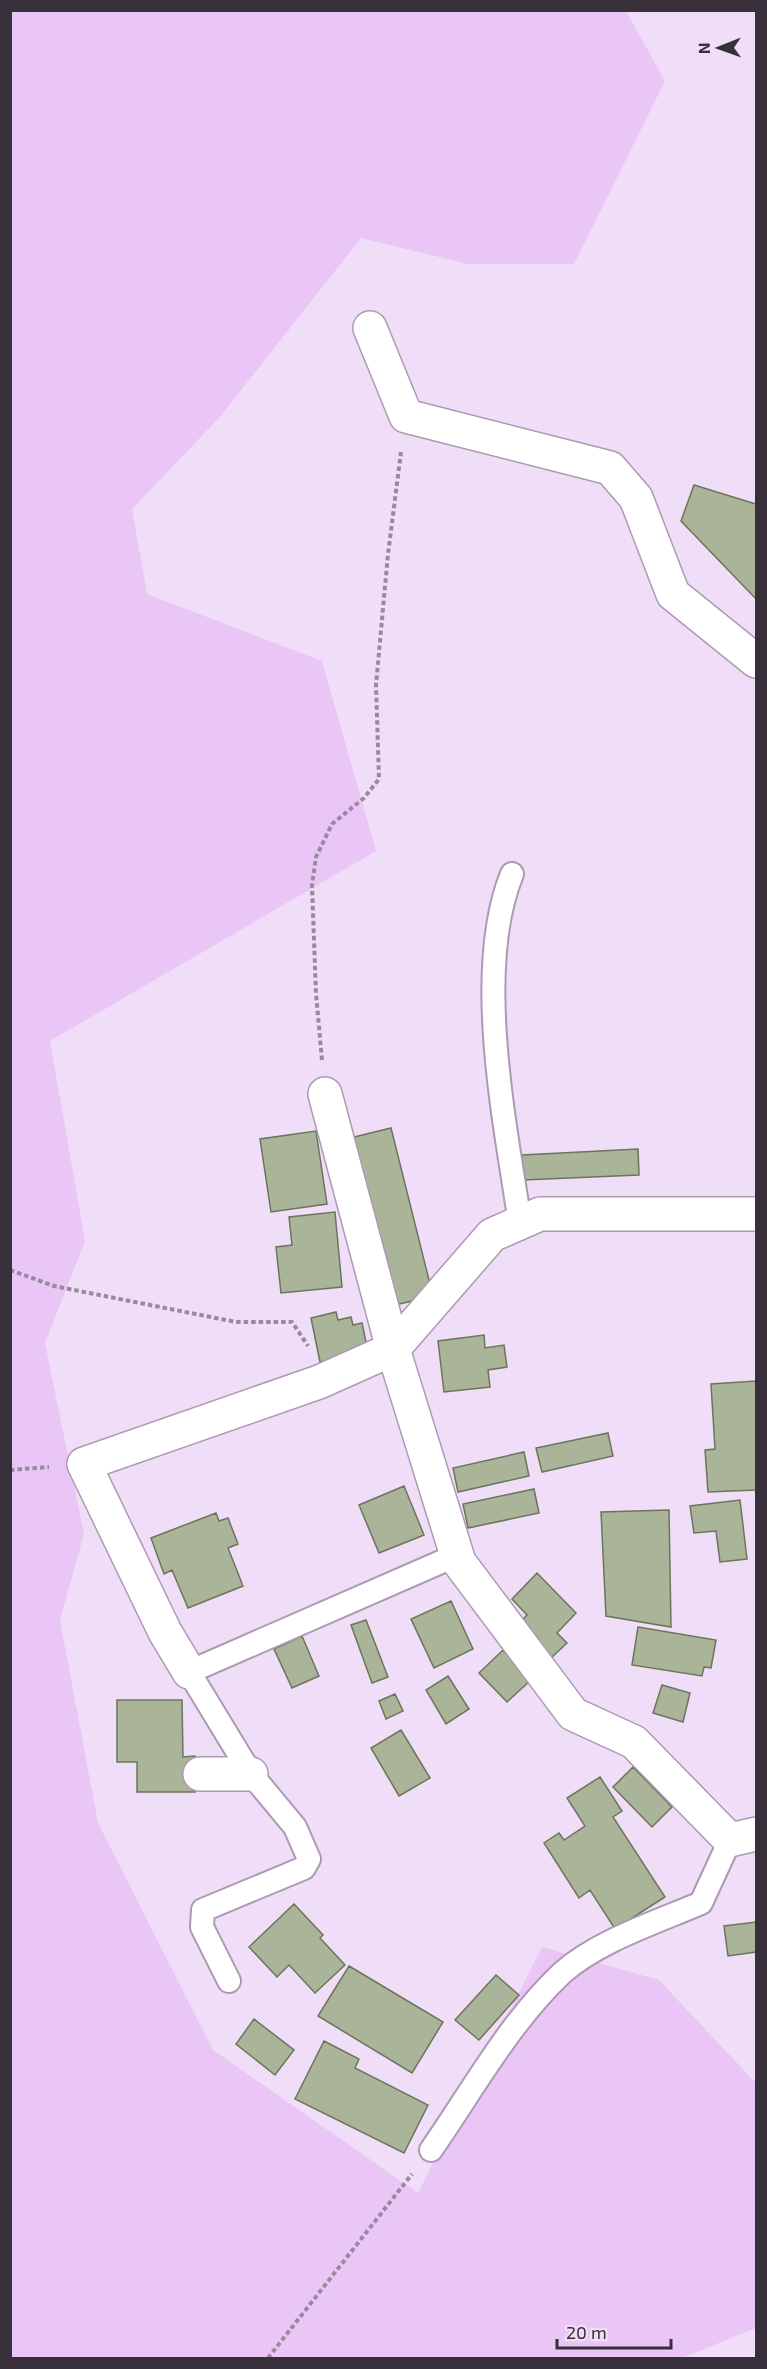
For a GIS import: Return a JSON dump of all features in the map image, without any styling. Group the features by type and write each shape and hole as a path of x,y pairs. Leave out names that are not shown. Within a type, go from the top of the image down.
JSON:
{"street":[{"path":"370,328 406,416 609,468 636,498 673,594 756,661"},
{"path":"325,1094 393,1349 459,1562 573,1714 634,1742 743,1837"},
{"path":"189,1672 165,1632 84,1464 319,1382 393,1349 492,1235 540,1214 756,1214"},
{"path":"200,1774 251,1774"}],"lane":[{"path":"512,874 505,892 493,967 498,1083 520,1223"},
{"path":"229,1981 202,1927 203,1910 304,1868 309,1859 295,1827 251,1774 189,1672 457,1555"},
{"path":"431,2150 519,2021 563,1972 610,1942 701,1903 743,1837"}],"path":[{"path":"325,1094 316,994 312,885 316,857 332,824 364,798 379,779 376,685 388,554 406,416"},
{"path":"10,1270 54,1286 236,1322 292,1322 309,1348 319,1382"},
{"path":"10,1476 15,1470"},
{"path":"268,2358 431,2150"}],"shaded area":[{"path":"11,11 626,11 665,81 574,264 468,264 361,238 219,418 132,509 147,594 322,661 376,851 50,1041 85,1241 45,1343 84,1534 60,1620 98,1823 213,2050 418,2193 542,1947 659,1980 756,2083 756,2328 682,2358 11,2358"}],"building":[{"path":"694,485 756,504 756,599 681,521"},
{"path":"391,1128 433,1296 391,1306 350,1138"},
{"path":"316,1131 327,1204 271,1212 260,1139"},
{"path":"638,1149 639,1175 523,1180 522,1155"},
{"path":"335,1212 342,1287 281,1293 276,1247 292,1245 289,1217"},
{"path":"336,1312 338,1320 351,1317 353,1325 362,1323 368,1352 320,1362 311,1318"},
{"path":"484,1335 485,1348 504,1345 507,1367 488,1370 490,1387 444,1392 438,1341"},
{"path":"756,1381 756,1490 708,1492 705,1450 715,1449 711,1384"},
{"path":"608,1433 613,1456 542,1472 536,1448"},
{"path":"524,1452 529,1476 458,1492 453,1468"},
{"path":"404,1486 424,1535 379,1553 359,1505"},
{"path":"534,1489 539,1513 468,1528 463,1504"},
{"path":"740,1500 747,1559 720,1562 716,1531 694,1533 690,1506"},
{"path":"669,1510 671,1627 606,1616 601,1512"},
{"path":"216,1513 219,1521 228,1518 238,1544 228,1548 243,1586 188,1608 172,1570 164,1574 151,1538"},
{"path":"537,1573 576,1613 557,1633 567,1643 551,1658 517,1625 527,1615 512,1599"},
{"path":"451,1601 473,1649 434,1668 411,1619"},
{"path":"366,1620 388,1677 372,1683 351,1625"},
{"path":"638,1627 716,1640 711,1668 704,1667 702,1676 632,1665"},
{"path":"302,1636 319,1676 292,1688 274,1649"},
{"path":"503,1650 531,1680 507,1702 479,1673"},
{"path":"448,1676 469,1709 446,1724 426,1690"},
{"path":"662,1685 690,1693 683,1722 653,1713"},
{"path":"395,1694 403,1711 386,1719 379,1701"},
{"path":"117,1700 182,1700 183,1757 195,1756 195,1792 137,1792 137,1762 117,1762"},
{"path":"401,1730 430,1778 399,1796 371,1748"},
{"path":"633,1767 672,1807 652,1827 613,1787"},
{"path":"600,1777 622,1811 613,1817 665,1897 615,1929 590,1890 579,1898 544,1843 559,1833 564,1840 585,1826 567,1798"},
{"path":"294,1904 323,1935 320,1938 345,1965 315,1993 289,1965 277,1977 249,1947"},
{"path":"756,1922 756,1952 728,1956 724,1926"},
{"path":"349,1966 443,2022 412,2073 318,2016"},
{"path":"496,1975 519,1995 479,2040 455,2020"},
{"path":"254,2019 294,2050 275,2075 236,2044"},
{"path":"324,2041 359,2059 355,2068 428,2105 404,2153 295,2099"}]}
